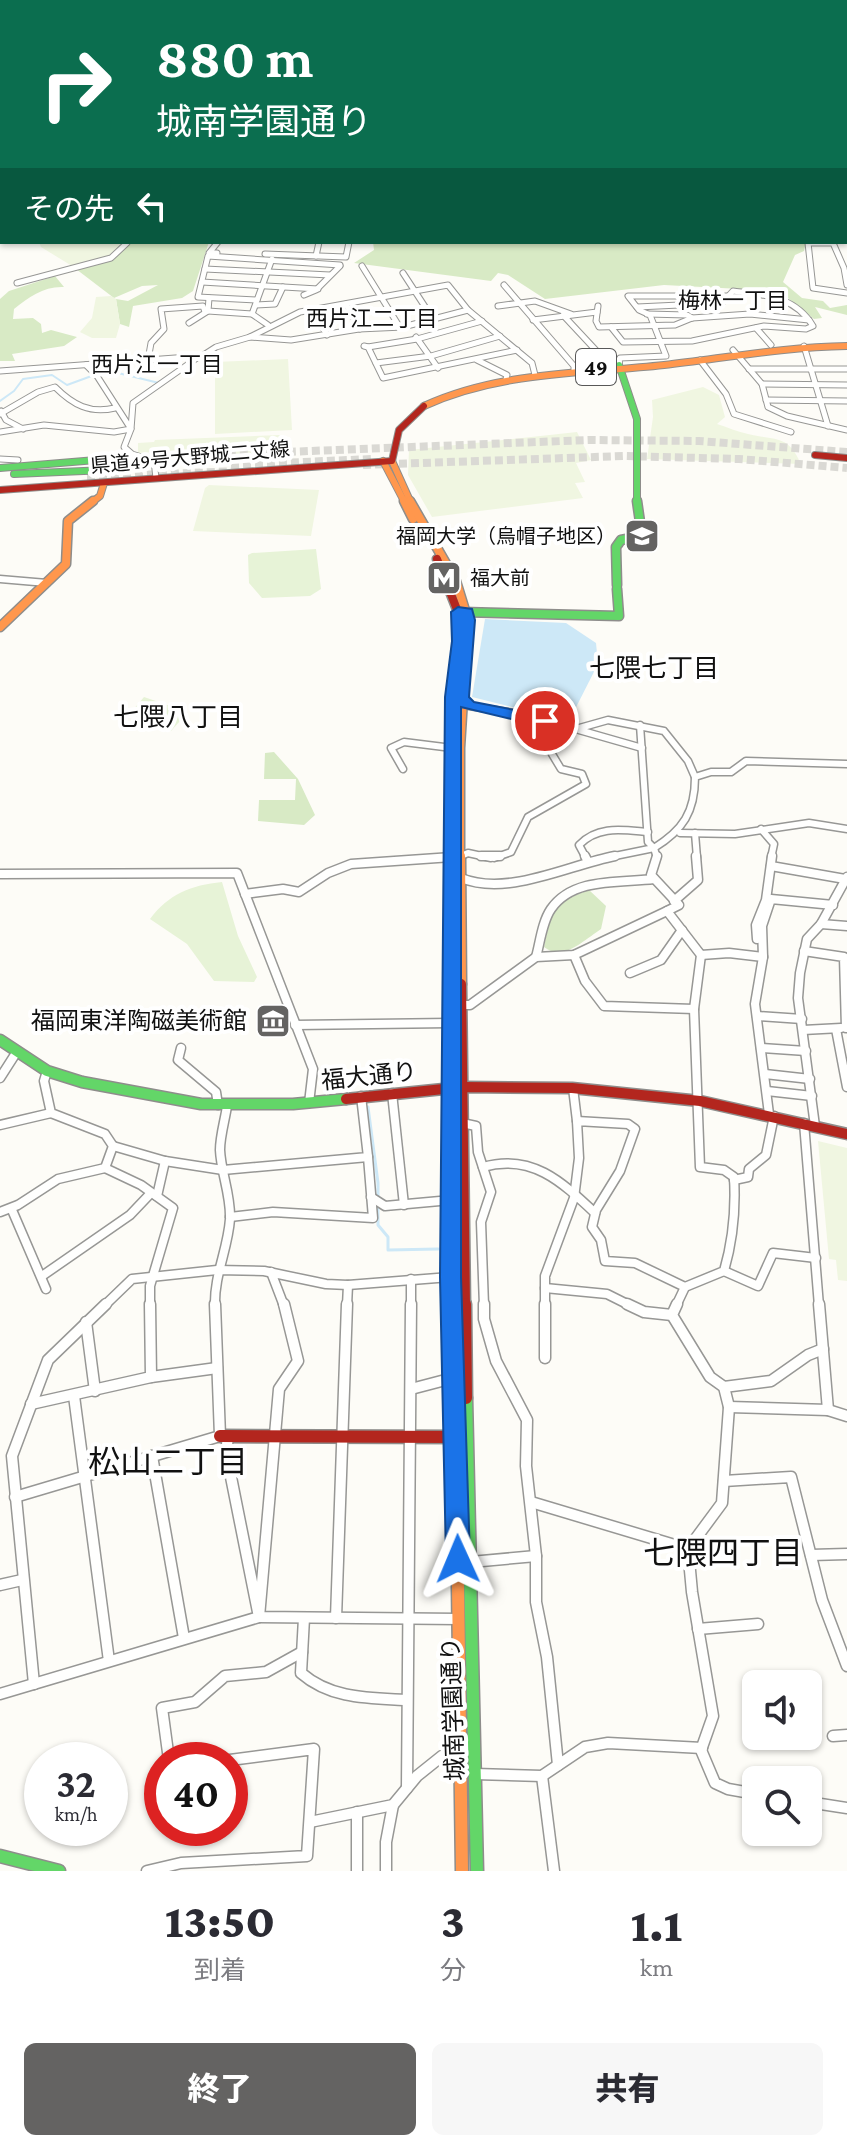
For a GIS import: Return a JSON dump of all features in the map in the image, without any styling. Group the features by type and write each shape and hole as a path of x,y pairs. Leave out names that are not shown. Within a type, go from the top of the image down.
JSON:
{"main road":[{"name":"49","path":"387,461 399,428 420,408 441,397 497,384 619,364 847,344"},
{"name":"49","path":"387,461 391,430 411,409 454,388 619,364 700,360 771,345 847,344"},
{"path":"463,612 619,616 616,547 621,540 642,536 635,491 637,419 619,364"},
{"path":"815,458 847,461"},
{"name":"県道49号大野城二丈線","path":"0,490 387,461"},
{"name":"城南学園通り","path":"387,461 456,581 468,642 461,698 450,1023 450,1277 455,1378 462,1871"},
{"path":"0,473 107,464"},
{"path":"0,473 87,477"},
{"path":"0,627 47,583 69,556 68,521 100,496 104,483"},
{"name":"城南学園通り","path":"463,612 453,697 452,748 457,856 461,878 463,1277 477,1871"},
{"name":"福大通り","path":"0,1040 47,1071 82,1082 168,1100 223,1105 309,1103 451,1087 573,1088 700,1101 847,1134"},
{"path":"224,1436 468,1437"},
{"path":"0,1856 59,1871"}],"street":[{"path":"17,283 111,258 126,244"},
{"path":"216,244 209,253 346,257 349,244"},
{"path":"315,255 318,244"},
{"path":"808,244 813,288 847,293"},
{"path":"833,244 844,268 847,285"},
{"path":"304,295 317,290 342,267 337,260 315,255"},
{"path":"283,287 275,304 198,297 208,256 340,265"},
{"path":"252,314 272,259"},
{"path":"362,266 399,326"},
{"path":"205,269 330,275"},
{"path":"403,273 433,319"},
{"path":"202,282 317,290"},
{"path":"156,478 154,461 132,454 124,447 131,429 133,403 146,397 185,364 216,347 250,337 268,325 313,310 448,285 468,310 532,363 535,375"},
{"path":"504,285 574,366 574,370"},
{"path":"317,290 327,307"},
{"path":"611,327 623,342 661,343 727,336 756,328 810,329 813,326 811,320 780,297 765,293 733,291 722,303 637,307"},
{"path":"563,315 605,360 619,364 666,356 654,325 628,296 729,296"},
{"path":"206,312 209,298"},
{"path":"498,306 535,301 571,314"},
{"path":"346,304 360,329"},
{"path":"148,360 151,343 164,329 161,309 203,306 206,312"},
{"path":"533,320 598,309 599,327 675,325 692,318 750,314 811,320"},
{"path":"313,310 327,335"},
{"path":"250,337 268,342 296,342 360,329 405,327 468,310"},
{"path":"189,323 206,312 252,314 268,325"},
{"path":"647,314 687,315 692,318"},
{"path":"482,321 366,346 383,378 517,350"},
{"path":"756,328 771,345"},
{"path":"376,363 431,356 500,336"},
{"path":"415,337 438,368"},
{"path":"804,346 828,426"},
{"path":"734,352 762,384 768,407 787,416 847,430"},
{"path":"0,371 202,356"},
{"path":"477,360 507,375 506,379"},
{"path":"700,360 726,394 734,414 791,432"},
{"path":"86,365 96,375 131,429"},
{"path":"749,369 847,369"},
{"path":"762,384 847,385"},
{"path":"23,429 6,420 1,413 19,407 36,389 55,387 70,403 99,413 115,408"},
{"path":"766,400 847,401"},
{"path":"0,432 44,425 114,432 131,429"},
{"path":"0,459 18,460"},
{"path":"0,579 47,583"},
{"path":"461,698 469,706 515,713 642,748"},
{"path":"245,894 283,889 299,892 328,873 351,864 468,853 493,858 511,852 528,817 586,784 582,774 561,769 552,754 550,733 518,719 515,713"},
{"path":"576,729 608,720 664,731 688,761 695,777 691,811 680,833"},
{"path":"463,1005 470,1005 536,957 574,955 679,905 651,875 657,867 657,853 648,842 640,725"},
{"path":"403,769 391,748 404,742 452,748"},
{"path":"695,777 711,772 731,772 746,761 847,764"},
{"path":"461,878 469,883 522,881 588,862 654,848 680,833 743,834 761,829 835,824 847,829"},
{"path":"757,939 756,925 766,900 765,889 774,844 761,829"},
{"path":"588,862 579,845 586,836 598,830 648,832"},
{"path":"674,901 698,880 695,833"},
{"path":"771,866 846,878 821,924 807,939 798,998 815,1126"},
{"path":"0,874 237,873 313,1069 309,1103"},
{"path":"536,957 549,911 563,896 600,881 620,883 654,879"},
{"path":"734,1180 748,1177 749,1169 766,1155 772,1115 755,1004 763,957 762,926 771,899 833,905"},
{"path":"667,911 701,955 694,1009 700,1101 700,1167 724,1170 734,1180 735,1238 724,1271"},
{"path":"821,924 847,926"},
{"path":"630,973 661,960 682,930"},
{"path":"803,1030 846,1028 844,957 804,951"},
{"path":"701,955 729,953 763,957"},
{"path":"574,955 585,981 604,1006 694,1009"},
{"path":"757,1016 802,1019"},
{"path":"295,1025 450,1023"},
{"path":"836,1029 847,1087"},
{"path":"181,1048 178,1060 216,1092 223,1105 220,1149 230,1200 230,1217 228,1238 217,1270 217,1368 226,1452 259,1617"},
{"path":"761,1048 806,1051"},
{"path":"0,1078 16,1053"},
{"path":"47,1071 44,1081 51,1113"},
{"path":"765,1074 810,1079"},
{"path":"545,1358 545,1276 575,1194 579,1158 573,1088"},
{"path":"767,1091 812,1096"},
{"path":"392,1093 404,1205"},
{"path":"230,1217 273,1212 373,1218 376,1199 361,1096"},
{"path":"0,1125 51,1113 105,1134 113,1146 165,1161 223,1170 368,1157"},
{"path":"577,1121 628,1124 635,1129 620,1171 595,1213 592,1227 601,1240 605,1261 635,1263 685,1287"},
{"path":"462,1123 476,1126 478,1152 491,1192 481,1222 484,1319 496,1361 527,1420 526,1466 536,1556 536,1602 547,1657 558,1765"},
{"path":"804,1123 828,1410"},
{"path":"105,1168 113,1146"},
{"path":"483,1167 509,1160 522,1163 575,1194 595,1213"},
{"path":"42,1276 130,1215 153,1195 165,1161"},
{"path":"0,1212 12,1210 44,1186 71,1172 105,1168 119,1172 173,1208 150,1286 151,1377"},
{"path":"376,1199 385,1206 451,1200"},
{"path":"12,1210 46,1289"},
{"path":"672,1315 685,1287 724,1271 758,1286 773,1253 816,1258"},
{"path":"34,1684 12,1456 48,1360 86,1322 132,1279 217,1270 271,1272 326,1284 348,1285 450,1277"},
{"path":"259,1617 279,1389 298,1361 281,1292 271,1272"},
{"path":"407,1788 411,1279"},
{"path":"336,1618 348,1285"},
{"path":"545,1288 607,1294 644,1312 672,1315"},
{"path":"672,1315 710,1377 724,1387 729,1407 722,1503 688,1549 713,1716 702,1748 715,1783 742,1792"},
{"path":"86,1322 95,1391"},
{"path":"724,1387 771,1381 808,1355 823,1349"},
{"path":"31,1404 151,1377 217,1368"},
{"path":"411,1389 455,1378"},
{"path":"74,1396 109,1661"},
{"path":"729,1407 828,1410 847,1416"},
{"path":"15,1497 224,1436"},
{"path":"152,1456 184,1638"},
{"path":"724,1481 791,1477 822,1600 847,1666"},
{"path":"531,1502 688,1549"},
{"path":"811,1555 847,1554"},
{"path":"471,1562 536,1556"},
{"path":"0,1585 22,1580"},
{"path":"0,1694 259,1617 459,1619"},
{"path":"304,1618 301,1673 311,1685 350,1696 406,1700"},
{"path":"698,1629 758,1624"},
{"path":"167,1742 162,1708 195,1702 225,1676 266,1672 302,1652"},
{"path":"833,1736 847,1735"},
{"path":"475,1774 542,1776 585,1747 608,1743 702,1748"},
{"path":"386,1871 386,1842 393,1805 442,1756 474,1744"},
{"path":"147,1871 181,1863 242,1865 307,1856 314,1749 248,1758"},
{"path":"542,1776 554,1871"},
{"path":"822,1804 847,1808"},
{"path":"310,1822 393,1805"},
{"path":"357,1812 357,1871"}],"green space":[{"path":"40,244 124,244 115,254 72,266"},
{"path":"127,244 208,244 193,291 182,298 133,306 129,327 120,324 116,299 128,301 158,285 142,286 114,298 76,269 111,261"},
{"path":"373,244 806,244 804,251 795,255 783,282 802,298 823,301 830,308 847,305 847,315 815,307 822,318 814,319 779,291 664,285 545,299 508,275 498,273 491,281 354,263 374,250"},
{"path":"55,276 64,287 43,290 31,297 14,309 13,319 33,318 41,324 42,333 51,330 77,337 64,346 12,354 15,361 0,361 0,299 9,291"},
{"path":"111,296 116,299 120,324 116,338 92,338 80,332 92,318 96,297"},
{"path":"288,359 292,430 215,434 215,362"},
{"path":"703,387 719,395 725,417 717,424 780,440 791,448 801,464 647,459 653,417 652,400"},
{"path":"577,432 591,460 576,463 585,482 575,483 583,498 432,517 408,475 409,450"},
{"path":"280,435 280,453 154,458 154,452 138,453 138,443 155,440"},
{"path":"209,485 319,490 311,536 193,531 205,488"},
{"path":"316,549 321,589 310,596 262,598 249,583 248,555"},
{"path":"144,697 188,712 171,731 128,716"},
{"path":"274,752 298,779 315,815 304,825 258,821 259,800 295,800 296,779 264,779 265,753"},
{"path":"222,882 238,936 257,977 254,982 214,981 187,944 150,919 165,903 182,892"},
{"path":"589,890 606,906 601,929 566,951 551,951 544,947 556,910 567,899"},
{"path":"818,1141 847,1148 847,1281 838,1280 836,1260 829,1259"}],"water":[{"path":"485,619 566,623 596,643 598,664 569,721 472,697"}],"waterway":[{"path":"0,401 14,391 23,379 52,375 67,385 97,374 114,372 159,383"},
{"path":"368,1107 378,1183 378,1225 388,1237 388,1250 438,1249"}],"tunnel":[{"path":"108,459 588,440 699,441 847,452"},
{"path":"363,465 624,456 739,459 847,468"},
{"path":"231,465 373,459"},
{"path":"87,477 241,471"}],"traffic: fast":[{"path":"617,585 616,547 621,540 642,536 635,491 637,419 619,365"},
{"path":"0,468 108,459"},
{"path":"14,474 107,470"},
{"path":"462,612 619,616 617,589"},
{"path":"0,1040 47,1071 82,1082 201,1104 293,1104 346,1099"},
{"path":"451,1127 450,1277 457,1516"},
{"path":"466,1398 477,1871"},
{"path":"0,1856 59,1871"}],"traffic: slow":[{"path":"424,406 477,386 541,375 664,365 778,350 847,346"},
{"path":"383,461 413,519"},
{"path":"392,461 407,496 456,581 468,620 460,748 461,984"},
{"path":"0,627 66,564 68,521 100,496 104,483"},
{"path":"457,1516 462,1871"}],"traffic: jam":[{"path":"0,490 392,461 399,430 424,406"},
{"path":"815,455 847,458"},
{"path":"437,559 458,612 460,641 453,697 452,748 451,1127"},
{"path":"461,984 466,1398"},
{"path":"346,1099 463,1087 572,1088 700,1101 847,1134"},
{"path":"220,1436 460,1437"}],"place":[{"name":"福岡大学（烏帽子地区）","path":"642,536"},
{"name":"福大前","path":"444,578"},
{"name":"福岡東洋陶磁美術館","path":"273,1021"}],"district":[{"name":"梅林一丁目","path":"733,300"},
{"name":"西片江二丁目","path":"372,318"},
{"name":"西片江一丁目","path":"157,364"},
{"name":"七隈七丁目","path":"654,668"},
{"name":"七隈八丁目","path":"178,717"},
{"name":"松山二丁目","path":"168,1462"},
{"name":"七隈四丁目","path":"723,1553"}],"route":[{"path":"458,1559 450,1277 452,748 453,697 460,641 458,612 467,612 468,620 461,698 469,706 545,721"}]}
